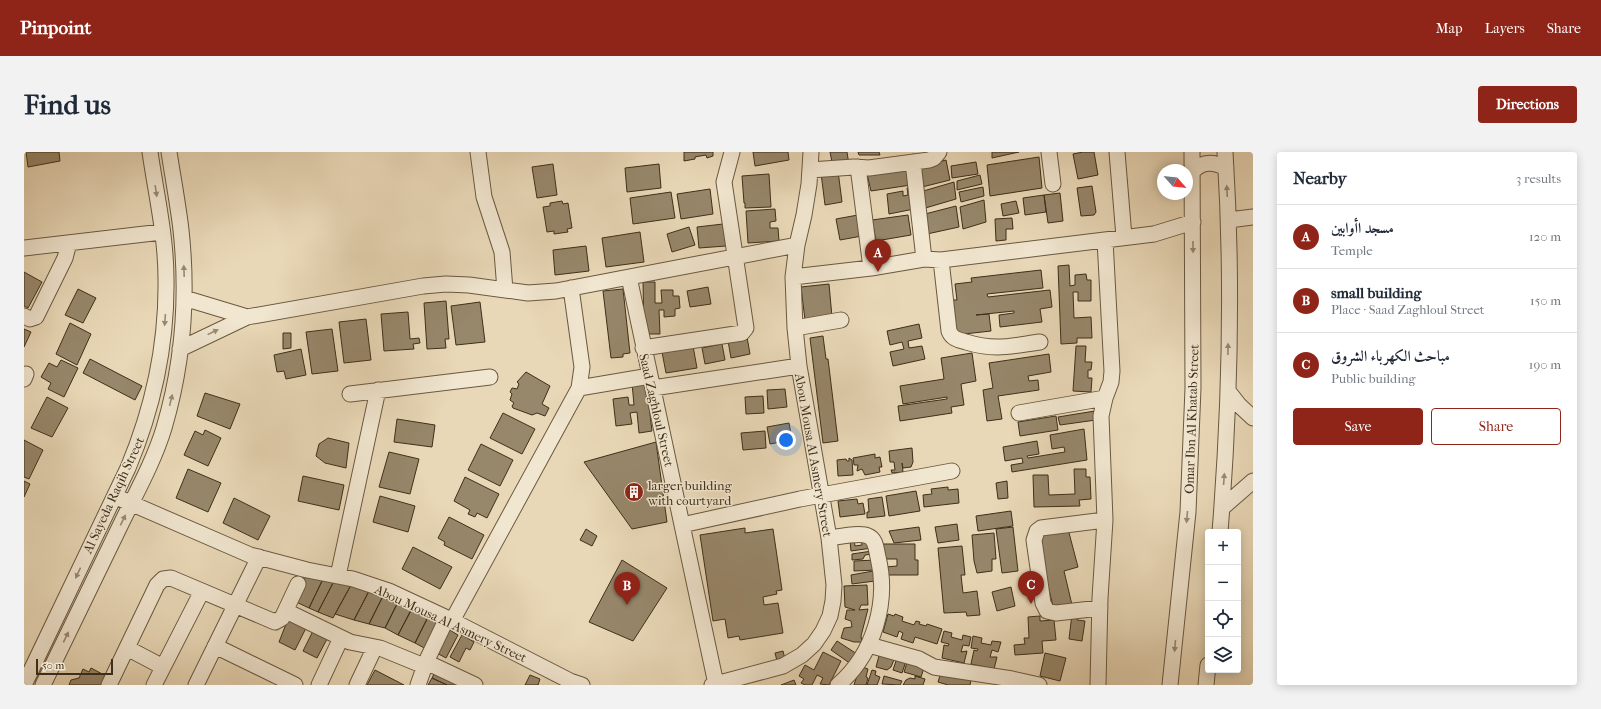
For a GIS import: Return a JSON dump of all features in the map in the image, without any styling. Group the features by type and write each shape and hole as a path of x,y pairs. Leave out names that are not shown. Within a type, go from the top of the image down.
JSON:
{"street":[{"name":"Al Sayeda Raqih Street","path":"24,685 114,496 140,439 150,409 162,347 166,278 162,232 150,152"},
{"name":"Al Sayeda Raqih Street","path":"43,685 148,466 164,429 174,389 180,349 184,298 183,247 169,152"},
{"path":"478,152 484,198 502,252 505,290"},
{"path":"643,348 744,332 746,326 724,182 732,152"},
{"name":"Abou Mousa Al Asmery Street","path":"720,684 789,664 802,655 814,644 823,631 830,616 833,601 834,585 829,538 820,495 799,366 795,328 793,278 797,245 804,215 811,152"},
{"path":"810,170 858,167 869,168 929,160 934,158 939,152"},
{"path":"1049,152 1053,184"},
{"path":"1117,152 1124,237"},
{"name":"Omar Ibn Al Khatab Street","path":"1192,152 1192,164"},
{"path":"1220,529 1228,391 1229,220 1225,152"},
{"path":"913,162 924,259"},
{"path":"1193,171 1198,166 1206,163 1216,163 1226,168"},
{"path":"858,167 871,268"},
{"name":"Omar Ibn Al Khatab Street","path":"1170,685 1188,512 1193,388 1193,200"},
{"path":"1229,220 1253,217"},
{"path":"793,278 871,268 924,259 941,260 1154,234 1193,222"},
{"path":"24,248 162,232"},
{"path":"1098,685 1100,608 1105,520 1101,416 1104,398 1111,382 1112,371 1105,240"},
{"path":"24,316 30,319 36,317 65,258 69,243"},
{"path":"180,349 247,317 423,286 446,284 469,285 505,290 543,292 797,245"},
{"path":"164,249 183,247"},
{"path":"941,260 949,331 954,338 976,345 997,348 1040,342"},
{"name":"Saad Zaghloul Street","path":"629,277 682,525 720,684"},
{"path":"418,685 425,664 579,388 582,367 571,288"},
{"path":"184,298 247,317"},
{"path":"795,328 841,320"},
{"path":"579,388 799,366"},
{"path":"350,394 490,377"},
{"path":"338,576 378,390"},
{"path":"1228,391 1239,405 1253,418"},
{"path":"1019,413 1104,398"},
{"path":"682,525 820,495 952,471"},
{"path":"1222,508 1253,481"},
{"name":"Abou Mousa Al Asmery Street","path":"114,496 241,552 307,570 338,576 389,591 574,684"},
{"path":"1100,608 1056,613 1047,611 1043,603 1034,540 1037,531 1041,528 1105,520"},
{"path":"829,538 860,534 868,535 874,540 880,566 882,595 876,626 869,645 858,662 838,685"},
{"path":"196,685 258,557"},
{"path":"109,685 160,580 171,578 275,622 280,620 286,611 298,584"},
{"path":"154,685 202,591"},
{"path":"286,611 350,642 375,647 425,664 470,684"},
{"path":"319,685 341,638"},
{"path":"869,645 919,659 930,666 1012,679 1039,685"},
{"path":"215,646 295,685"},
{"path":"357,685 375,647"},
{"path":"127,648 163,667"},
{"path":"1206,685 1207,673"}],"building":[{"path":"26,152 59,152 60,161 28,167"},
{"path":"684,152 713,152 713,156 707,158 706,155 700,156 695,157 695,159 684,161"},
{"path":"753,152 788,152 789,160 755,166"},
{"path":"830,152 847,152 849,165 833,167"},
{"path":"858,152 879,152 880,155 859,155"},
{"path":"992,152 1019,152 992,158"},
{"path":"1094,152 1098,175 1078,179 1073,154"},
{"path":"1039,157 1042,188 990,196 987,165"},
{"path":"946,160 950,180 922,187 918,167"},
{"path":"976,162 978,174 952,178 951,166"},
{"path":"553,164 557,195 537,198 532,167"},
{"path":"659,164 661,188 627,192 625,168"},
{"path":"909,166 911,185 871,191 867,174"},
{"path":"838,171 842,202 825,205 821,173"},
{"path":"769,174 771,207 745,208 742,176"},
{"path":"980,175 982,184 957,190 957,181"},
{"path":"954,182 956,199 922,209 920,192"},
{"path":"1092,186 1096,212 1094,215 1081,216 1077,188"},
{"path":"913,187 914,209 889,214 887,194 903,191 903,196 908,195 907,188"},
{"path":"983,187 984,196 961,202 959,192"},
{"path":"710,189 713,214 681,219 677,194"},
{"path":"671,192 675,218 633,224 630,198"},
{"path":"1060,193 1063,221 1048,223 1044,195"},
{"path":"1044,195 1046,212 1025,215 1023,198"},
{"path":"984,200 986,222 963,229 960,207"},
{"path":"562,201 563,204 568,203 572,228 567,229 568,232 554,234 554,231 547,232 543,207 550,206 550,203"},
{"path":"1016,201 1019,213 1003,216 1001,204"},
{"path":"956,206 959,227 927,234 925,214"},
{"path":"775,209 776,221 770,222 770,228 778,228 779,241 748,243 746,211"},
{"path":"858,215 862,236 840,240 836,219"},
{"path":"908,215 911,235 876,241 872,220"},
{"path":"1012,218 1013,229 1006,229 1006,240 996,241 995,219"},
{"path":"723,224 726,246 699,248 697,227"},
{"path":"689,227 695,245 672,252 667,234"},
{"path":"640,232 644,262 606,267 602,238"},
{"path":"586,246 589,271 555,275 553,250"},
{"path":"1069,265 1070,286 1075,285 1075,275 1086,274 1087,280 1091,280 1091,301 1078,301 1078,292 1073,292 1074,318 1091,317 1092,338 1077,338 1077,343 1061,344 1058,266"},
{"path":"1041,270 1043,288 987,294 988,297 1050,290 1052,307 1040,309 1042,322 1000,327 999,315 1014,313 1014,311 976,315 989,314 991,331 955,335 953,300 957,300 955,284 972,282 971,278"},
{"path":"24,272 42,282 28,308 24,306"},
{"path":"643,282 655,282 655,303 662,303 661,290 673,290 673,296 679,296 680,308 675,309 675,316 664,317 664,310 659,310 660,334 644,334"},
{"path":"829,284 832,317 805,320 801,287"},
{"path":"708,287 711,304 690,307 687,291"},
{"path":"78,289 96,298 83,323 65,315"},
{"path":"623,289 630,353 623,354 623,357 611,358 603,291"},
{"path":"446,301 449,339 445,339 446,348 427,349 424,303"},
{"path":"480,302 485,342 456,345 451,306"},
{"path":"408,312 410,339 419,338 420,343 413,344 414,349 384,351 381,314"},
{"path":"366,319 371,360 344,363 339,322"},
{"path":"70,323 91,334 77,365 56,354"},
{"path":"919,324 922,338 908,341 909,348 922,346 925,359 893,366 890,352 904,349 902,342 890,345 887,331"},
{"path":"24,329 31,332 24,347"},
{"path":"332,329 338,371 312,374 306,332"},
{"path":"283,333 291,333 291,348 283,349"},
{"path":"823,336 826,359 828,359 838,441 823,443 810,338"},
{"path":"747,337 750,354 731,358 728,341"},
{"path":"722,344 725,360 705,364 702,348"},
{"path":"693,346 697,368 666,373 662,352"},
{"path":"1076,346 1086,346 1085,362 1092,362 1091,370 1088,370 1088,378 1092,378 1091,392 1073,391"},
{"path":"301,349 306,375 286,379 284,371 277,372 274,355"},
{"path":"972,353 976,381 961,384 964,405 951,407 952,413 900,421 898,406 947,399 947,397 903,404 900,386 944,379 941,358"},
{"path":"1049,354 1051,372 1028,376 1029,381 1038,380 1039,390 998,396 1002,419 987,421 983,390 993,388 989,363"},
{"path":"90,359 142,386 135,400 83,373"},
{"path":"61,360 78,368 64,397 48,389 51,383 41,377 49,363 57,367"},
{"path":"526,372 550,386 542,404 549,408 545,416 537,413 532,415 513,408 512,406 514,403 510,400 512,394 510,392 512,388 517,389 519,384 517,382"},
{"path":"646,381 652,431 639,433 637,412 630,413 632,424 616,426 613,399 628,397 629,405 634,405 632,383"},
{"path":"785,389 787,407 768,409 767,390"},
{"path":"205,393 240,404 230,429 197,416"},
{"path":"763,396 764,413 746,414 745,397"},
{"path":"47,397 68,408 52,437 31,428"},
{"path":"1095,411 1096,420 1060,425 1058,417"},
{"path":"503,413 535,429 522,454 490,438"},
{"path":"1056,416 1058,430 1020,436 1018,422"},
{"path":"397,419 435,425 432,447 394,442"},
{"path":"789,423 792,440 770,444 767,427"},
{"path":"1084,429 1087,460 1012,472 1011,465 1023,463 1022,458 1005,461 1003,447 1037,441 1039,454 1027,456 1028,458 1065,452 1064,447 1052,449 1050,435"},
{"path":"205,430 221,438 208,466 184,455 195,431 203,435"},
{"path":"765,431 766,448 743,450 741,433"},
{"path":"328,438 349,443 346,468 325,463 316,456 319,444"},
{"path":"24,440 43,450 29,479 24,477"},
{"name":"larger building with courtyard","path":"656,442 667,522 632,529 584,462"},
{"path":"481,444 513,460 500,486 468,470"},
{"path":"912,448 913,462 911,467 903,468 902,463 903,472 892,473 891,470 895,470 894,462 890,462 889,451"},
{"path":"389,452 419,459 410,494 379,487"},
{"path":"875,454 875,458 880,457 882,467 879,467 880,472 865,475 862,469 857,471 858,465 854,465 853,458"},
{"path":"849,458 852,460 853,475 838,476 837,460 846,459 849,461"},
{"path":"188,469 221,483 208,512 176,498"},
{"path":"1074,469 1086,469 1086,477 1090,477 1091,499 1079,500 1080,506 1034,507 1033,475 1048,475 1049,495 1075,494"},
{"path":"303,476 344,485 339,510 298,501"},
{"path":"465,477 499,494 487,518 477,513 475,517 468,514 470,510 454,501"},
{"path":"24,481 30,484 24,497"},
{"path":"1007,481 1008,498 998,499 996,483"},
{"path":"948,487 948,490 958,489 959,503 924,507 923,495 932,494 931,489"},
{"path":"916,491 920,511 889,516 886,496"},
{"path":"380,496 415,506 408,532 373,522"},
{"path":"882,497 885,516 867,518 867,512 869,512 868,499"},
{"path":"234,498 270,516 258,540 223,523"},
{"path":"857,499 858,504 863,503 865,514 840,517 838,501"},
{"path":"1011,511 1013,526 978,531 976,516"},
{"path":"449,517 484,535 472,559 444,545 445,542 438,538"},
{"path":"957,524 959,540 938,543 935,527"},
{"path":"919,527 921,540 894,543 889,531"},
{"path":"1013,527 1018,571 1002,573 996,529"},
{"path":"745,528 745,533 773,529 782,590 776,591 777,594 763,597 764,605 778,603 783,633 740,640 739,636 728,638 725,619 713,621 700,535"},
{"path":"586,529 597,536 592,546 580,540"},
{"path":"1068,529 1078,567 1064,571 1072,605 1054,610 1036,537"},
{"path":"994,533 996,559 992,559 992,571 977,573 974,561 972,535"},
{"path":"861,539 872,548 851,551 850,541 854,540 855,546 862,545"},
{"path":"882,544 915,544 915,560 918,560 918,575 886,575 886,567 897,566 897,559 883,559"},
{"path":"962,546 965,575 961,575 963,593 977,591 980,615 967,616 966,612 944,613 938,548"},
{"path":"413,547 452,567 440,589 402,569"},
{"path":"872,551 873,554 865,555 863,559 852,560 852,554"},
{"path":"622,560 667,588 633,641 589,622"},
{"path":"876,560 876,570 854,571 854,561"},
{"path":"873,571 875,581 852,584 851,575"},
{"path":"308,572 323,579 309,608 294,601"},
{"path":"323,579 334,581 318,612 309,608"},
{"path":"334,581 351,585 333,618 318,612"},
{"path":"351,585 369,591 354,620 335,614"},
{"path":"867,585 868,605 861,605 859,610 868,609 861,636 862,642 854,642 841,638 844,628 852,627 851,621 845,619 847,610 855,610 845,607 844,586"},
{"path":"1011,587 1015,606 997,611 992,592"},
{"path":"369,591 383,596 369,624 354,620"},
{"path":"383,596 399,600 385,628 369,624"},
{"path":"399,600 413,607 398,635 385,628"},
{"path":"414,604 430,613 415,643 398,635"},
{"path":"430,613 444,620 428,650 415,643"},
{"path":"888,614 894,616 895,614 903,617 902,621 914,625 916,621 920,622 919,624 926,626 927,624 942,629 937,644 915,637 913,643 901,639 903,633 899,631 897,637 883,632"},
{"path":"1072,614 1078,614 1077,620 1085,621 1082,641 1069,639"},
{"path":"1040,616 1040,621 1054,620 1056,640 1042,641 1043,653 1015,655 1014,645 1025,644 1024,638 1029,638 1028,617"},
{"path":"288,619 306,628 295,650 279,642"},
{"path":"448,629 458,635 446,658 435,652"},
{"path":"313,631 327,639 317,658 303,651"},
{"path":"944,631 952,633 951,637 962,640 963,635 971,637 969,646 963,645 961,652 967,651 964,663 942,658 944,645 948,646 949,644 941,642"},
{"path":"462,635 474,642 470,650 466,648 459,662 450,657"},
{"path":"973,636 982,638 981,643 991,645 992,641 1001,642 998,652 992,650 990,657 997,657 994,669 971,664 974,650 977,651 978,649 971,648"},
{"path":"837,641 857,654 851,664 831,650"},
{"path":"783,651 785,659 777,661 775,653"},
{"path":"823,652 841,661 829,685 820,684 823,678 817,675 812,685 805,685 801,683 804,679 799,676 805,665 814,670"},
{"path":"880,652 896,655 891,667 887,670 876,667"},
{"path":"1045,653 1066,658 1060,681 1040,676"},
{"path":"898,655 907,658 902,673 893,670"},
{"path":"908,659 925,665 921,677 904,672"},
{"path":"860,666 868,669 866,685 854,685"},
{"path":"91,668 106,676 101,685 69,685 71,680 79,678 83,669 89,672"},
{"path":"437,668 460,680 457,685 447,685 432,678"},
{"path":"942,669 971,680 970,685 948,685 938,682"},
{"path":"375,670 404,685 367,685"},
{"path":"872,670 876,671 875,675 880,677 877,685 867,685"},
{"path":"530,675 540,679 538,685 525,685"},
{"path":"884,676 902,681 900,685 882,684"},
{"path":"915,676 925,679 923,685 903,685 906,680 910,678 915,679"},
{"path":"432,678 447,685 428,685"},
{"path":"794,680 796,685 781,685"}],"place":[{"name":"مسجد اأوابين","path":"878,272"},
{"name":"larger building with courtyard","path":"634,492"},
{"name":"مباحث الكهرباء الشروق","path":"1031,604"},
{"name":"small building","path":"627,605"}]}
